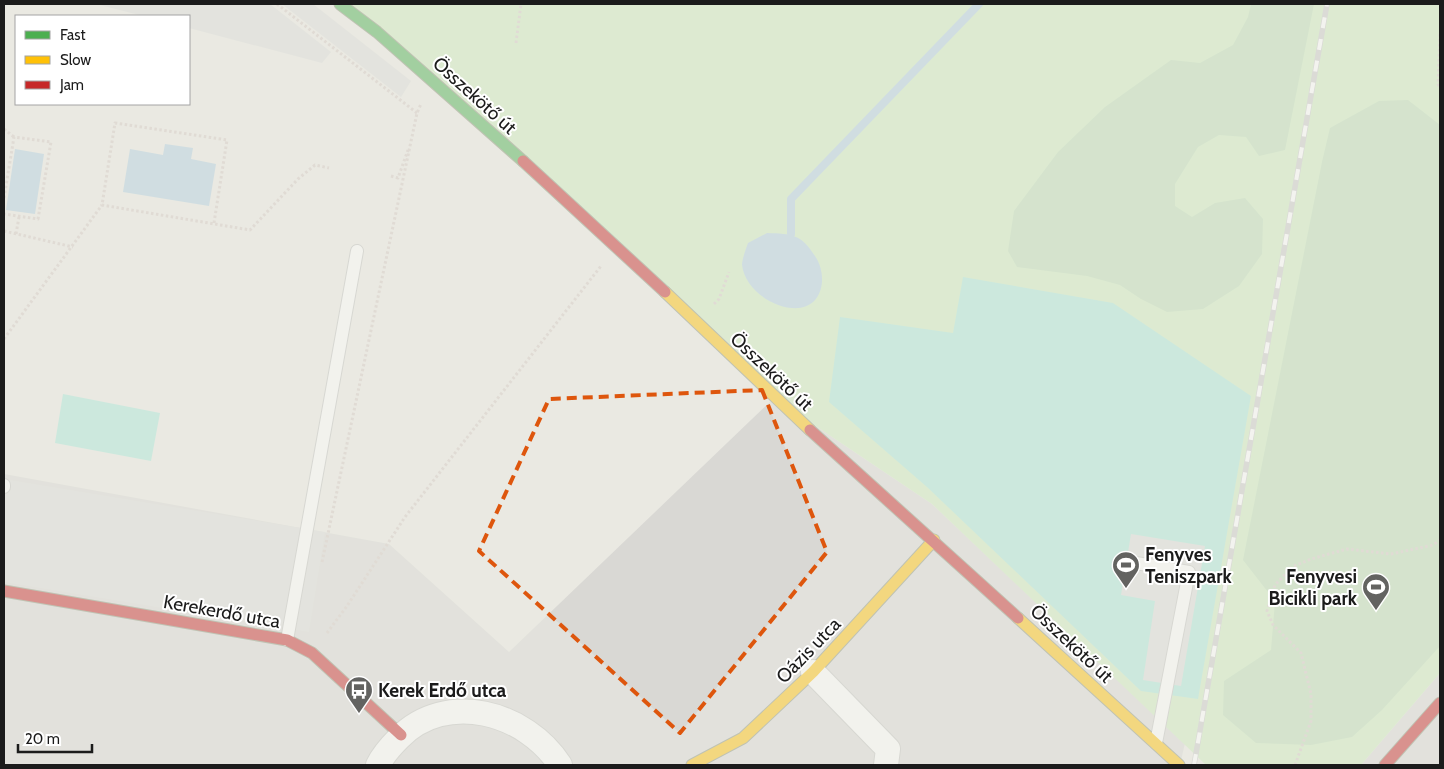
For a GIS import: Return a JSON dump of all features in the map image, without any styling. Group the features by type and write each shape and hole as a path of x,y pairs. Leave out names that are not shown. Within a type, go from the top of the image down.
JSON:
{"street":[{"name":"Összekötő út","path":"340,4 436,83 617,246 774,398 934,540 1179,765"},
{"name":"Oázis utca","path":"692,765 743,738 812,672 934,540"},
{"name":"Kerekerdő utca","path":"4,591 287,640 312,653 401,735"},
{"path":"812,672 888,749 886,765"},
{"path":"1385,765 1440,703"},
{"path":"378,765 389,748 401,735 423,720 441,713 475,712 495,716 526,730 542,744 560,765"}],"lane":[{"path":"287,640 357,252"},
{"path":"1136,563 1189,572 1156,743"}],"path":[{"path":"277,4 417,113"},
{"path":"516,43 521,4"},
{"path":"1440,34 1438,84 1440,88"},
{"path":"320,571 417,113 423,99"},
{"path":"4,339 102,205 115,124 227,140 214,223"},
{"path":"4,129 14,137 51,142 38,219 4,214"},
{"path":"4,198 14,137"},
{"path":"398,178 411,143"},
{"path":"102,205 250,230 298,179 315,165 329,168"},
{"path":"391,176 404,178"},
{"path":"16,234 19,216"},
{"path":"4,231 73,247"},
{"path":"312,653 347,606 405,517 617,246"},
{"path":"713,305 719,299 729,272"},
{"path":"1295,765 1311,721 1311,694 1301,653 1273,625 1267,611 1276,585 1292,567 1311,559 1347,550 1391,554 1433,545 1440,540"}],"highlighted area":[{"path":"762,390 827,552 680,733 479,551 549,399"}],"shaded area":[{"path":"96,4 270,4 331,52 322,63 190,28 190,15 139,15"},
{"path":"282,4 313,4 411,81 401,97"},
{"path":"165,144 193,148 191,159 216,164 209,206 123,192 130,149 163,155"},
{"path":"15,149 44,154 35,214 6,210"},
{"path":"767,233 789,235 800,239 810,249 819,263 822,279 819,295 808,306 790,308 780,306 763,297 749,283 742,265 748,243"},
{"name":"Fenyves Teniszpark","path":"963,277 1113,303 1251,396 1198,699 1141,691 927,487 829,402 840,317 953,333"},
{"path":"63,394 160,413 151,461 55,443"},
{"path":"774,398 932,504 1185,743 1180,765 4,765 4,474 389,544 509,652"},
{"path":"4,479 325,532 309,632 4,582"},
{"path":"1131,534 1205,546 1181,686 1143,680 1155,601 1121,595"},
{"path":"1440,673 1440,765 1361,765"}],"green space":[{"path":"340,4 1440,4 1440,673 1361,765 1206,765 932,504 774,398"},
{"path":"1251,4 1314,4 1285,150 1259,156 1246,137 1219,135 1198,147 1175,184 1175,206 1192,217 1215,203 1245,198 1263,219 1262,254 1239,286 1203,309 1167,312 1141,299 1120,285 1087,276 1017,267 1008,251 1014,211 1058,152 1105,107 1171,60 1200,63 1233,45 1248,17"},
{"path":"1408,100 1440,125 1440,646 1382,710 1352,737 1311,745 1256,743 1223,715 1224,681 1271,650 1275,601 1243,560 1330,128 1379,101"}],"waterway":[{"path":"791,234 791,199 979,4"}],"railway":[{"path":"1194,765 1327,4"}],"traffic: fast":[{"path":"340,4 377,32 523,161"}],"traffic: slow":[{"path":"665,292 810,430"},
{"path":"692,765 743,738 813,672 934,540"},
{"path":"1018,618 1179,765"}],"traffic: jam":[{"path":"523,161 665,292"},
{"path":"810,430 1018,618"},
{"path":"4,591 287,640 312,653 401,735"},
{"path":"1385,765 1440,703"}],"place":[{"name":"Fenyves Teniszpark","path":"1126,589"},
{"name":"Fenyvesi Bicikli park","path":"1376,611"},
{"name":"Kerek Erdő utca","path":"359,714"}]}
